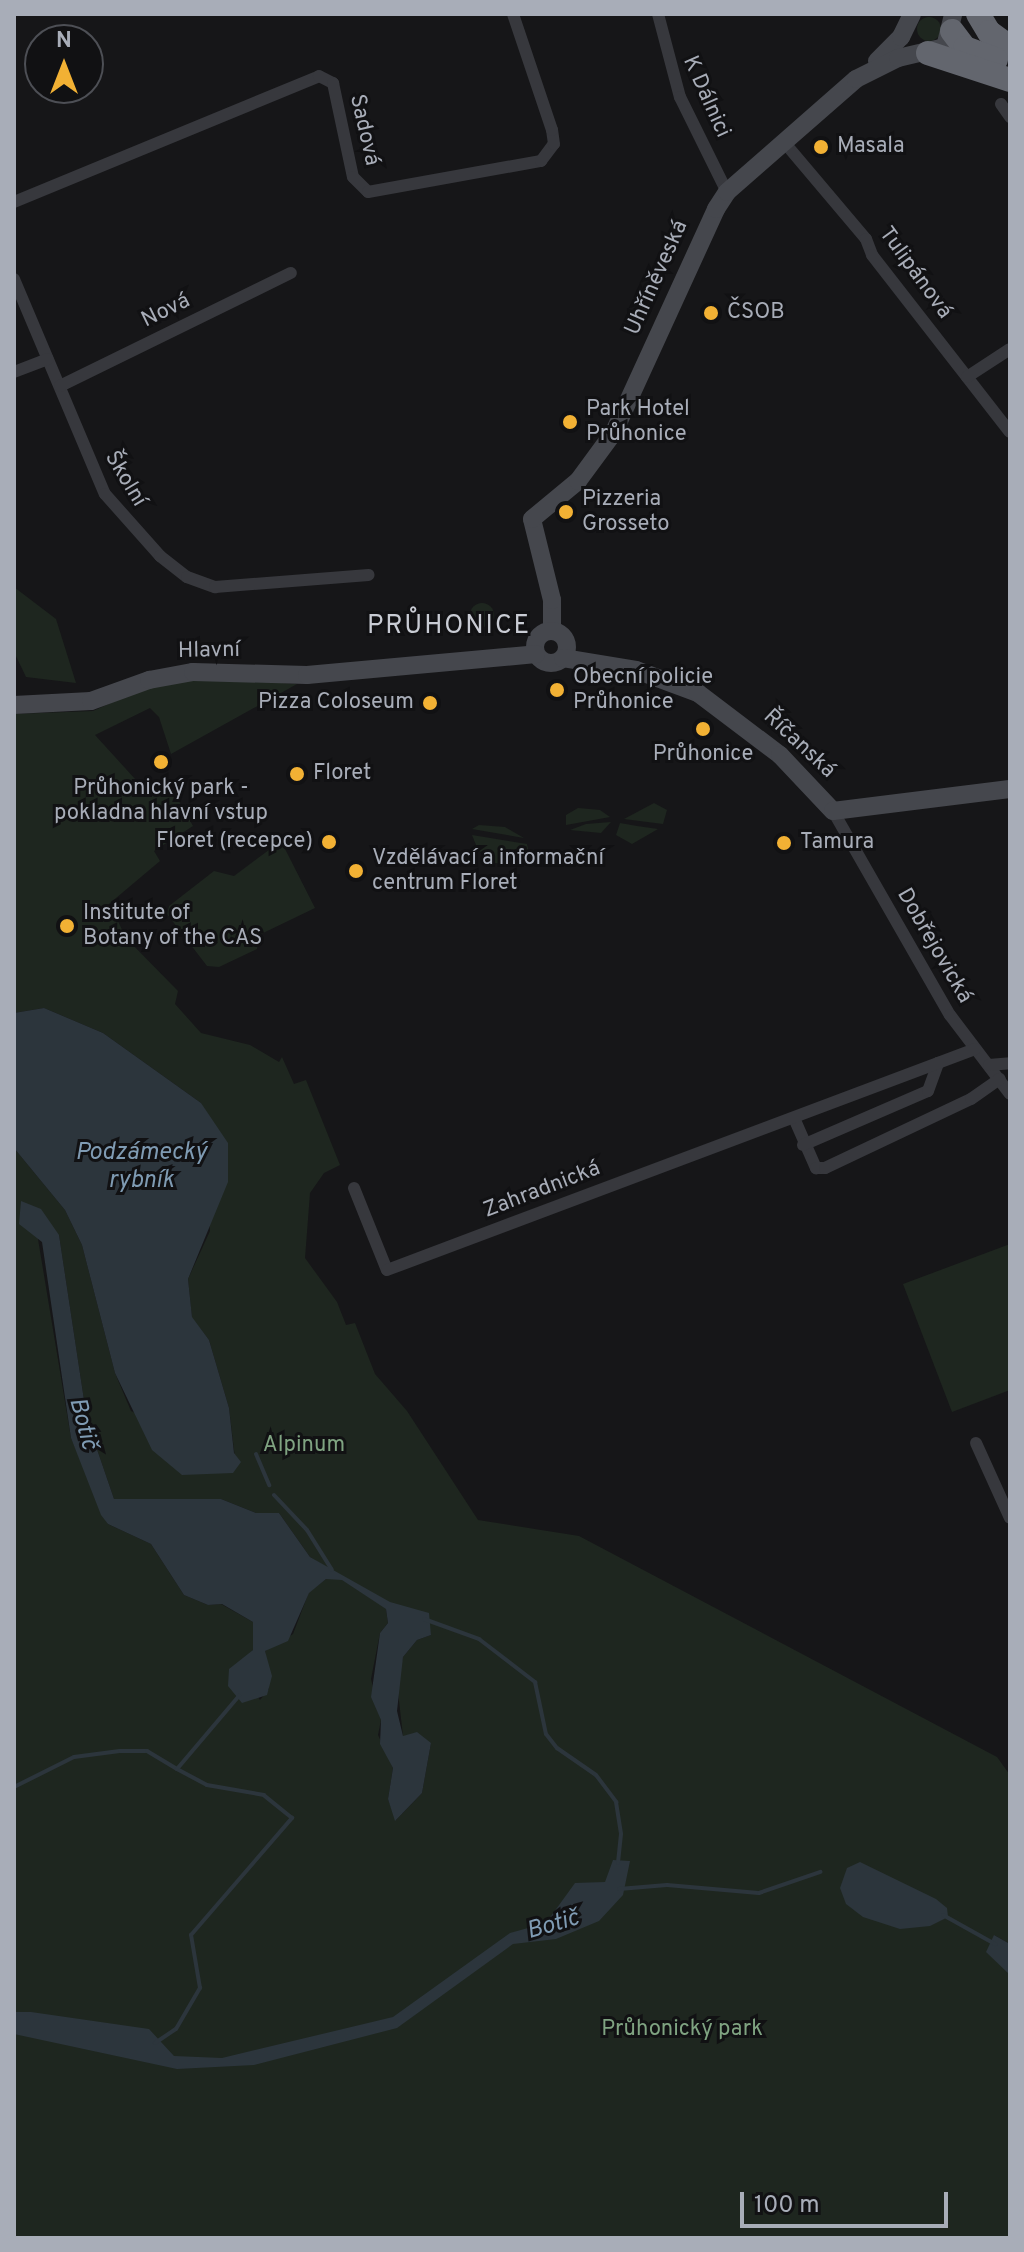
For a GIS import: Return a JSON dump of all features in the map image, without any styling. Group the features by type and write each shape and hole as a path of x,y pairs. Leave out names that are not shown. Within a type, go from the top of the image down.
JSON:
{"highway":[{"path":"978,14 989,32 1010,47"},
{"path":"951,21 965,48 1010,64"},
{"path":"926,53 1010,80"}],"street":[{"name":"Sadová","path":"14,202 319,76 333,83 353,177 368,192 541,161 554,144 552,130 513,14"},
{"name":"K Dálnici","path":"658,14 680,97 727,192"},
{"name":"Uhříněveská","path":"552,631 552,600 532,519 578,481 614,432 692,255 727,192 896,43 909,20"},
{"path":"909,20 911,44 926,53"},
{"path":"858,78 945,47 951,21"},
{"path":"1001,104 1010,117"},
{"name":"Tulipánová","path":"784,142 866,239 872,255 1010,432"},
{"name":"Nová","path":"60,386 291,273"},
{"name":"Školní","path":"14,279 105,494 160,556 200,584 297,582 369,575"},
{"path":"967,377 1010,349"},
{"path":"14,372 48,359"},
{"path":"552,631 566,642 563,658 550,663 536,654 537,639 552,631"},
{"name":"Hlavní","path":"14,705 91,701 184,673 361,671 536,654"},
{"name":"Říčanská","path":"563,658 636,670 698,693 780,755 833,811 1010,789"},
{"name":"Dobřejovická","path":"833,811 975,1049 1010,1094"},
{"name":"Zahradnická","path":"354,1188 387,1270 975,1049"},
{"path":"803,1145 928,1091 938,1063"},
{"path":"989,1065 1010,1063"},
{"path":"794,1118 803,1145 816,1168 825,1168 971,1099 1000,1079"},
{"path":"976,1443 1010,1518"}],"green space":[{"path":"929,17 938,20 941,29 938,38 929,41 920,38 917,29 920,20"},
{"path":"14,587 56,619 76,683 26,677 14,652"},
{"path":"482,603 491,606 494,615 491,624 482,627 473,624 470,615 473,606"},
{"name":"Průhonický park","path":"199,678 297,684 171,754 159,717 150,708 95,735 146,791 167,780 193,826 154,851 160,861 103,909 116,917 126,938 178,991 175,1004 201,1033 250,1045 279,1062 282,1057 294,1084 306,1080 340,1165 324,1173 310,1193 305,1258 337,1302 346,1325 355,1323 375,1374 407,1411 478,1520 579,1536 997,1757 1010,1775 1010,1944 994,1935 1010,1975 1010,2238 14,2238 14,1148 65,1210 82,1245 115,1373 131,1411 235,1458 229,1408 209,1340 192,1318 188,1279 210,1231 201,1103 103,1033 44,1008 14,1013 14,714 93,711 144,688","holes":["37,1233 59,1235 87,1420 114,1499 221,1499 256,1513 279,1513 310,1557 326,1567 326,1579 309,1592 293,1634 265,1651 269,1689 260,1700 238,1667 253,1650 253,1622 221,1604 208,1605 184,1595 151,1544 108,1524 71,1438","386,1609 428,1621 431,1635 417,1640 403,1657 397,1683 403,1736 431,1743 422,1793 396,1820 388,1799 393,1768 378,1735 381,1720 371,1679 380,1633 388,1623"]},
{"path":"654,803 667,810 663,824 624,819"},
{"path":"578,808 600,810 610,817 566,825 566,815"},
{"path":"611,822 601,833 570,830 586,824"},
{"path":"620,823 658,829 632,844 616,835"},
{"path":"479,825 505,827 524,838 472,829"},
{"path":"472,835 527,844 530,859 516,866 495,863 478,850"},
{"path":"281,841 315,908 259,935 257,949 219,967 207,966 167,914 169,906 214,871 234,876"},
{"path":"1010,1244 1010,1390 952,1412 903,1284"}],"water":[{"name":"Podzámecký rybník","path":"44,1008 103,1033 201,1103 228,1143 228,1182 188,1279 192,1317 209,1340 229,1408 234,1453 241,1462 233,1473 182,1475 152,1450 115,1373 82,1245 65,1210 14,1148 14,1013"},
{"path":"21,1201 41,1209 59,1235 87,1420 114,1499 221,1499 256,1513 279,1513 310,1557 390,1602 429,1613 431,1635 417,1640 403,1657 397,1711 403,1736 417,1732 431,1743 422,1793 395,1821 388,1799 393,1768 380,1744 381,1720 371,1697 380,1633 388,1623 386,1609 342,1580 326,1579 309,1593 288,1641 265,1651 272,1676 267,1695 242,1703 228,1686 229,1669 253,1650 253,1622 222,1604 208,1605 184,1595 151,1544 108,1524 101,1515 71,1438 42,1242 19,1224"},
{"path":"613,1860 630,1861 623,1895 599,1921 556,1939 513,1944 397,2028 254,2065 177,2069 14,2034 14,2012 31,2012 149,2029 174,2056 222,2058 393,2017 510,1933 546,1923 575,1883 605,1882"},
{"path":"860,1862 936,1899 947,1908 948,1917 930,1926 900,1929 863,1917 846,1904 840,1888 847,1868"},
{"path":"994,1935 1010,1944 1010,1975 986,1952"}],"waterway":[{"name":"Botič","path":"256,1454 269,1485"},
{"name":"Botič","path":"274,1495 307,1530 332,1570"},
{"name":"Botič","path":"424,1619 479,1639 535,1682 546,1734 557,1748 596,1775 616,1802 621,1834 618,1863"},
{"name":"Botič","path":"155,2043 176,2029 200,1988 191,1935 292,1818 264,1795 207,1785 177,1769 239,1696"},
{"name":"Botič","path":"14,1787 74,1757 120,1751 147,1751 177,1769"},
{"path":"619,1889 667,1885 759,1893 820,1872"},
{"path":"943,1915 995,1944"}],"place":[{"name":"Masala","path":"821,147"},
{"name":"ČSOB","path":"711,313"},
{"name":"Park Hotel Průhonice","path":"570,422"},
{"name":"Pizzeria Grosseto","path":"566,512"},
{"name":"Obecní policie Průhonice","path":"557,690"},
{"name":"Pizza Coloseum","path":"430,703"},
{"name":"Průhonice","path":"703,729"},
{"name":"Průhonický park - pokladna hlavní vstup","path":"161,762"},
{"name":"Floret","path":"297,774"},
{"name":"Floret (recepce)","path":"329,842"},
{"name":"Tamura","path":"784,843"},
{"name":"Vzdělávací a informační centrum Floret","path":"356,871"},
{"name":"Institute of Botany of the CAS","path":"67,926"}],"district":[{"name":"PRŮHONICE","path":"449,627"}],"park label":[{"name":"Alpinum","path":"304,1446"}]}
